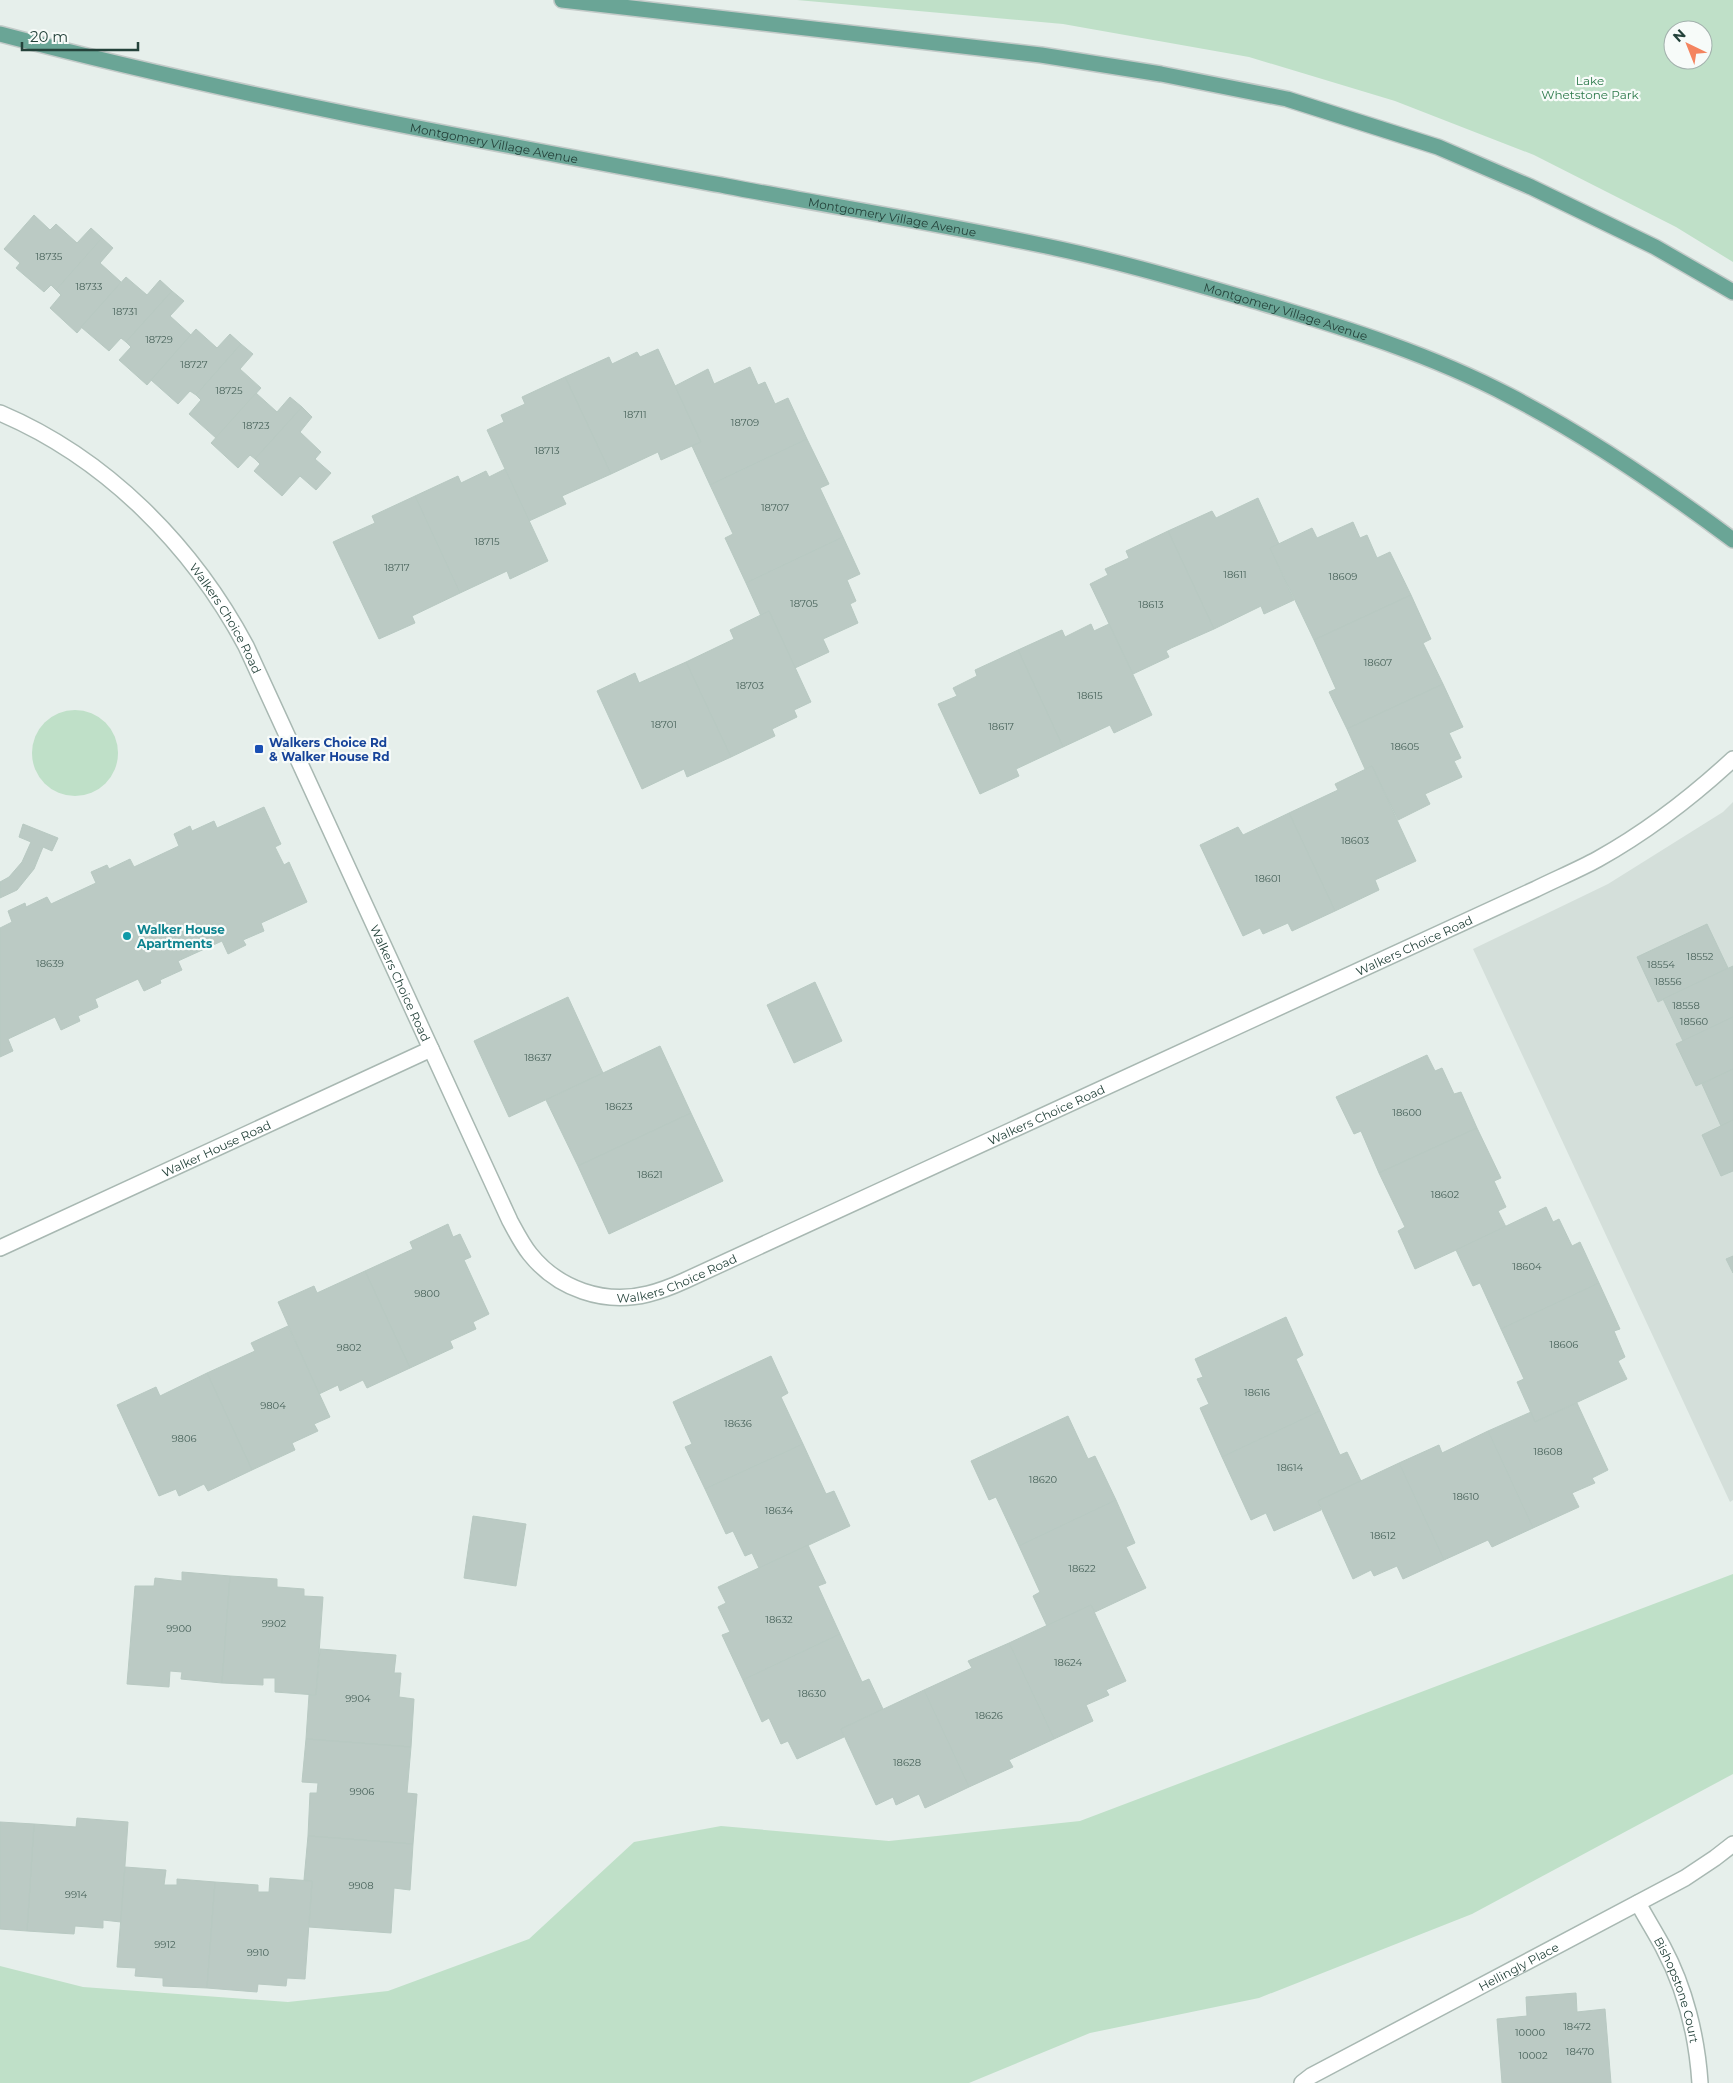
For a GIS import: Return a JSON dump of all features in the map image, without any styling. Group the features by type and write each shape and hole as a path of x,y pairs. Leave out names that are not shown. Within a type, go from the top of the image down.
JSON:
{"main road":[{"path":"562,0 1041,55 1161,74 1287,99 1438,147 1531,187 1655,247 1733,292"},
{"name":"Montgomery Village Avenue","path":"0,34 97,60 261,97 466,138 1043,245 1165,275 1316,319 1408,351 1509,395 1592,443 1670,492 1733,540"}],"street":[{"name":"Walkers Choice Road","path":"0,413 50,438 89,464 131,497 173,540 222,602 246,646 510,1221 531,1254 543,1267 576,1288 596,1296 617,1298 649,1294 684,1281 1597,859 1656,823 1700,789 1733,759"},
{"name":"Walker House Road","path":"0,1248 431,1049"},
{"name":"Hellingly Place","path":"1302,2083 1311,2076 1685,1878 1733,1844"},
{"name":"Bishopstone Court","path":"1638,1903 1663,1947 1685,2002 1694,2036 1700,2083"}],"shaded area":[{"path":"1733,802 1733,1500 1730,1502 1473,949 1608,884 1723,812"}],"green space":[{"name":"Lake Whetstone Park","path":"797,0 1733,0 1733,262 1676,227 1534,155 1395,101 1249,57 1063,24"},
{"path":"75,710 92,713 106,722 115,736 118,753 115,770 106,784 92,793 75,796 58,793 44,784 35,770 32,753 35,736 44,722 58,713"},
{"path":"1733,1574 1733,1774 1472,1914 1259,1998 1090,2033 969,2083 0,2083 0,1966 83,1987 288,2002 388,1991 529,1939 634,1842 721,1826 889,1841 1080,1821"}],"building":[{"path":"34,215 50,230 56,224 77,243 91,228 102,238 56,290 51,285 44,292 16,268 20,263 4,249"},
{"path":"102,238 113,248 100,263 121,282 77,333 50,308 61,295 56,290"},
{"path":"126,277 147,295 160,280 172,291 126,342 121,338 109,351 81,327"},
{"path":"172,291 184,301 170,316 191,335 147,385 119,360 131,347 126,342"},
{"path":"196,329 217,348 230,334 241,344 196,395 190,391 178,404 151,380"},
{"path":"241,344 253,354 240,369 261,388 216,438 189,414 201,400 196,395"},
{"path":"658,349 701,442 661,460 658,452 611,474 565,377 609,357 612,364 637,352 640,357"},
{"path":"750,367 758,385 765,382 775,404 788,398 807,439 710,485 692,446 701,442 675,386 708,369 714,384"},
{"path":"565,377 611,474 562,496 566,504 529,521 487,430 504,422 501,415 525,404 522,397"},
{"path":"256,393 277,412 290,397 302,407 255,459 250,455 238,468 211,443"},
{"path":"302,407 312,417 300,432 321,452 315,459 331,473 316,490 300,476 282,496 254,471 260,464 255,459"},
{"path":"807,439 829,484 820,488 843,537 746,583 725,538 733,534 710,485"},
{"path":"505,469 548,561 510,579 507,571 460,593 415,496 458,476 461,483 486,471 489,477"},
{"path":"415,496 460,593 412,616 415,623 379,639 333,542 375,523 372,516"},
{"path":"1258,498 1279,544 1270,548 1294,600 1264,614 1261,606 1214,629 1168,531 1212,511 1216,518"},
{"path":"1353,522 1360,538 1367,535 1377,558 1390,552 1411,595 1314,640 1270,548 1312,528 1317,538"},
{"path":"1168,531 1214,629 1171,648 1166,651 1169,657 1133,674 1090,584 1108,575 1105,569 1129,558 1126,551"},
{"path":"843,537 860,574 847,580 856,601 850,604 858,623 823,639 829,652 795,668 769,611 761,616 746,583"},
{"path":"1411,595 1431,639 1423,643 1443,684 1347,729 1329,692 1336,689 1314,640"},
{"path":"769,611 811,702 794,710 797,717 772,729 775,736 731,757 686,662 734,639 730,630"},
{"path":"1091,624 1094,631 1109,624 1152,715 1114,733 1110,725 1063,747 1018,650 1062,630 1065,637"},
{"path":"1018,650 1063,747 1016,769 1019,776 980,794 938,704 957,696 953,688 977,676 975,670"},
{"path":"686,662 731,757 687,777 684,769 642,789 597,691 635,673 639,683"},
{"path":"1443,684 1463,727 1449,733 1461,758 1454,761 1462,777 1425,794 1430,804 1398,820 1372,766 1365,769 1347,729"},
{"path":"1372,766 1416,861 1375,880 1379,890 1335,911 1289,813 1338,790 1335,784"},
{"name":"Walker House Apartments","path":"264,807 281,844 275,847 284,865 289,862 307,902 261,923 264,931 243,940 246,945 228,954 222,941 178,961 182,970 160,980 161,983 144,991 138,979 95,999 98,1007 78,1016 80,1021 61,1030 55,1017 8,1039 13,1051 0,1057 0,928 12,922 8,911 25,903 26,907 47,897 51,904 96,883 91,872 107,865 109,869 130,859 134,867 179,846 174,834 190,826 192,831 214,821 217,828"},
{"path":"1289,813 1335,911 1292,931 1288,923 1263,934 1260,928 1243,936 1200,845 1238,827 1243,835"},
{"path":"23,824 58,838 52,851 43,847 34,869 17,890 0,898 0,882 9,877 22,862 31,842 19,837"},
{"path":"1707,924 1728,968 1658,1002 1637,957"},
{"path":"1733,966 1733,1017 1683,1041 1663,999"},
{"path":"815,982 842,1041 794,1063 767,1005"},
{"path":"568,997 603,1073 509,1117 474,1041"},
{"path":"1733,1017 1733,1069 1696,1086 1676,1044"},
{"path":"660,1046 691,1113 578,1166 546,1100"},
{"path":"1427,1055 1435,1071 1442,1068 1454,1094 1461,1092 1477,1128 1379,1173 1361,1131 1354,1134 1336,1097"},
{"path":"1733,1069 1733,1120 1721,1126 1702,1084"},
{"path":"691,1113 723,1181 609,1234 578,1166"},
{"path":"1733,1120 1733,1171 1721,1176 1702,1135"},
{"path":"1477,1128 1501,1178 1494,1181 1506,1207 1498,1211 1506,1227 1415,1269 1398,1231 1405,1227 1379,1173"},
{"path":"1546,1207 1553,1222 1559,1219 1572,1246 1580,1242 1599,1283 1501,1329 1480,1283 1473,1286 1456,1250"},
{"path":"448,1224 453,1237 460,1234 471,1257 464,1260 489,1314 473,1322 476,1329 450,1341 453,1348 410,1368 365,1271 413,1249 410,1242"},
{"path":"1733,1256 1733,1273 1726,1259"},
{"path":"365,1271 410,1368 367,1388 363,1380 340,1391 338,1385 319,1394 278,1302 314,1286 317,1293"},
{"path":"1599,1283 1620,1329 1614,1331 1625,1357 1618,1361 1627,1379 1535,1422 1517,1382 1524,1379 1501,1329"},
{"path":"1286,1317 1303,1355 1296,1359 1320,1411 1222,1457 1200,1408 1209,1404 1197,1379 1203,1377 1195,1359"},
{"path":"288,1326 330,1417 314,1424 318,1431 292,1443 295,1450 252,1470 207,1373 255,1351 251,1343"},
{"path":"771,1356 788,1393 781,1397 803,1444 705,1489 685,1447 692,1444 673,1402"},
{"path":"207,1373 252,1470 208,1491 204,1484 179,1496 176,1489 159,1496 117,1405 156,1387 160,1396"},
{"path":"1577,1403 1608,1470 1592,1478 1595,1483 1572,1493 1579,1507 1533,1528 1488,1431 1531,1412 1535,1422"},
{"path":"1320,1411 1340,1455 1347,1452 1361,1481 1318,1501 1321,1510 1274,1531 1266,1513 1251,1520 1222,1457"},
{"path":"1068,1416 1088,1459 1095,1456 1116,1500 1019,1546 996,1497 989,1500 971,1461"},
{"path":"1488,1431 1533,1528 1492,1547 1488,1540 1444,1560 1399,1463 1439,1445 1442,1453"},
{"path":"803,1444 826,1494 834,1491 850,1526 759,1568 752,1553 745,1556 733,1531 726,1534 705,1489"},
{"path":"1399,1463 1444,1560 1403,1579 1397,1566 1374,1576 1371,1570 1353,1579 1318,1501"},
{"path":"1116,1500 1135,1543 1126,1547 1146,1588 1095,1612 1091,1605 1047,1626 1033,1596 1040,1592 1019,1546"},
{"path":"473,1516 526,1524 516,1586 464,1578"},
{"path":"808,1545 826,1583 818,1586 840,1634 743,1680 722,1635 730,1632 718,1607 726,1603 718,1587"},
{"path":"182,1572 230,1576 222,1683 181,1679 182,1672 170,1671 169,1687 127,1684 135,1586 154,1586 155,1578 182,1581"},
{"path":"230,1576 277,1579 277,1587 304,1589 304,1596 323,1597 316,1695 275,1692 275,1678 263,1678 263,1685 222,1683"},
{"path":"1091,1605 1126,1681 1106,1690 1109,1695 1086,1705 1093,1721 1054,1739 1009,1643"},
{"path":"840,1634 862,1682 869,1679 883,1709 841,1729 844,1737 797,1759 788,1741 781,1744 769,1718 762,1722 743,1680"},
{"path":"1009,1643 1054,1739 1009,1760 1013,1767 969,1787 924,1690 972,1668 968,1661"},
{"path":"320,1649 396,1655 394,1673 401,1673 399,1697 414,1699 411,1747 306,1739 309,1695 316,1695"},
{"path":"924,1690 969,1787 925,1808 919,1794 896,1805 893,1797 876,1805 841,1729"},
{"path":"306,1739 411,1747 407,1793 417,1794 413,1844 308,1836 310,1793 317,1793 318,1783 302,1782"},
{"path":"77,1818 128,1822 121,1922 103,1920 103,1928 75,1926 74,1934 27,1931 34,1824 76,1827"},
{"path":"0,1822 34,1824 27,1931 0,1929"},
{"path":"308,1836 413,1844 410,1890 394,1888 391,1933 309,1927 312,1881 304,1880"},
{"path":"125,1867 166,1870 164,1885 177,1885 177,1879 215,1882 207,1988 163,1986 163,1978 135,1976 136,1968 117,1967"},
{"path":"270,1878 312,1881 305,1979 287,1978 286,1986 258,1984 257,1992 207,1988 215,1882 258,1885 258,1892 269,1892"},
{"path":"1576,1993 1577,2012 1605,2009 1611,2083 1502,2083 1497,2019 1527,2016 1526,1997"}],"place":[{"name":"Walkers Choice Rd & Walker House Rd","path":"259,749"},
{"name":"Walker House Apartments","path":"127,936"}]}
